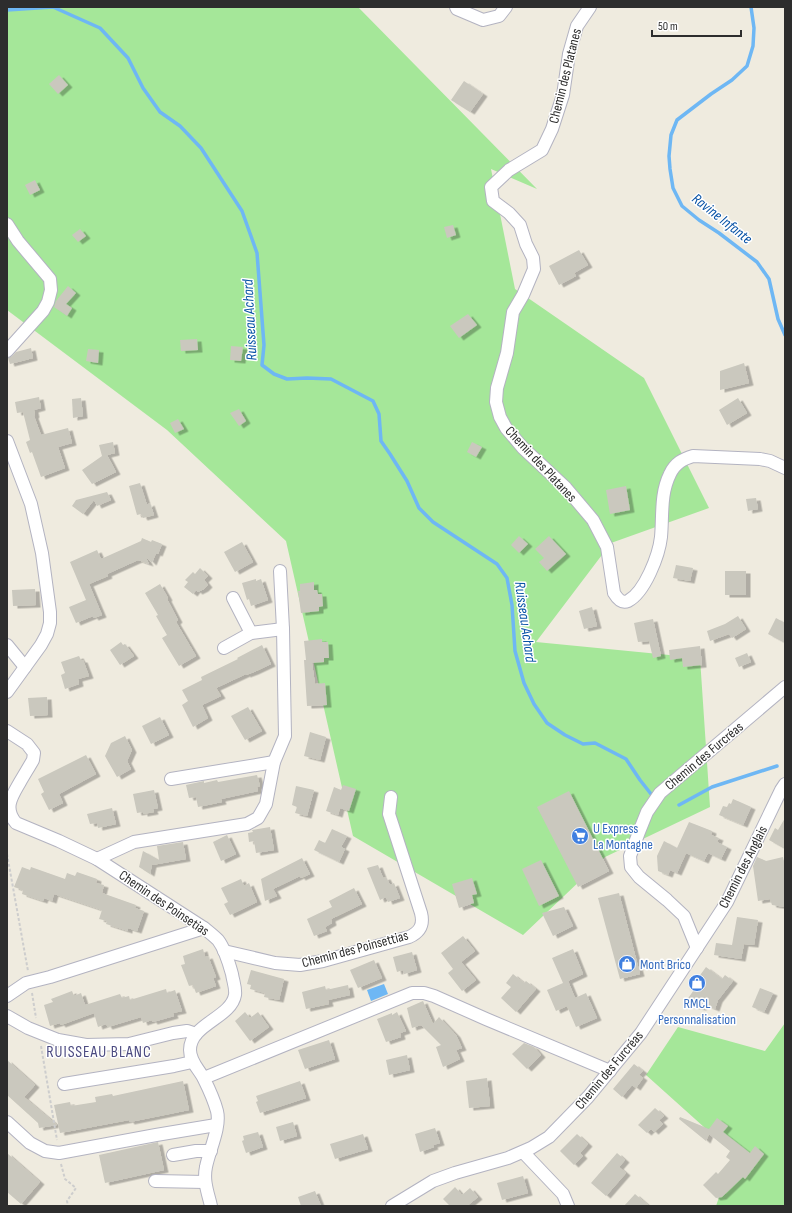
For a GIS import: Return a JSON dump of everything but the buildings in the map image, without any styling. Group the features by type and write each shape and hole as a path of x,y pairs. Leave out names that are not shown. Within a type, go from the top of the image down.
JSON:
{"street":[{"path":"456,7 483,20 499,16 506,7"},
{"name":"Chemin des Platanes","path":"590,7 577,26 569,54 563,95 552,129 542,150 509,170 491,187 493,201 509,213 520,225 526,244 533,258 534,269 523,295 513,312 507,353 497,388 496,402 500,417 506,428 523,448 566,488 593,520 607,547 614,593 617,599 623,602 630,600 640,590 652,571 660,538 661,508 667,481 670,472 676,464 693,456 760,459 770,461 785,468"},
{"path":"7,224 50,279 51,290 48,302 43,311 7,350"},
{"path":"7,441 31,504 42,553 50,612 50,623 47,634 41,645 7,692"},
{"path":"97,859 134,842 247,824 258,818 266,804 274,762 285,736 283,629 280,570"},
{"path":"233,598 251,633"},
{"path":"224,648 251,633 283,629"},
{"path":"7,645 25,668"},
{"name":"Chemin des Furcréas","path":"392,1206 433,1181 508,1158 531,1148 549,1137 588,1098 641,1033 697,948 684,916 667,900 638,878 631,867 630,856 647,812 660,793 785,687"},
{"path":"7,731 27,744 34,753 33,760 11,796 10,810 12,825"},
{"path":"171,780 274,762"},
{"name":"Chemin des Anglais","path":"697,948 727,902 785,784"},
{"name":"Chemin des Poinsettias","path":"224,951 275,963 300,966 324,961 408,937 418,931 422,922 422,917 389,814 391,797"},
{"name":"Chemin des Poinsetias","path":"12,825 59,841 97,859 204,928 218,941 224,951 233,979 235,995 231,1004 196,1034"},
{"path":"7,996 26,983 50,977 204,928"},
{"path":"204,1078 412,993 424,993 434,996 610,1071"},
{"path":"7,1016 28,1028 58,1040 86,1045 129,1044 187,1031 196,1034 191,1041 190,1050 192,1062 204,1078 217,1112 211,1151 206,1168 205,1182 211,1206"},
{"path":"64,1084 192,1062"},
{"path":"7,1122 30,1143 45,1151 59,1153 216,1125"},
{"path":"172,1155 196,1151 211,1151"},
{"path":"523,1152 562,1194 568,1206"},
{"path":"155,1182 205,1182"}],"path":[{"path":"7,854 59,1153 65,1179 76,1188 67,1201 68,1206"}],"green space":[{"path":"7,7 358,7 537,189 491,169 515,289 644,378 709,508 611,543 536,642 700,658 710,807 605,857 523,935 353,836 286,541 167,430 7,310"},
{"path":"785,1023 785,1206 716,1206 734,1154 646,1075 678,1027 765,1051"}],"water":[{"path":"384,984 388,994 371,1001 367,990"}],"waterway":[{"name":"Ruisseau Achard","path":"7,10 53,7 100,28 128,58 143,88 160,112 180,126 201,148 242,211 257,253 264,345 262,365 274,374 287,379 331,379 373,401 379,414 381,441 407,481 419,508 433,522 497,564 507,578 512,605 515,651 524,683 534,704 547,723 565,735 583,744 595,743 626,759 651,794"},
{"name":"Ravine Infante","path":"751,7 754,28 753,46 747,66 732,80 677,120 671,135 669,156 670,169 673,188 682,206 757,262 769,279 778,319 785,335"},
{"name":"Ruisseau Achard","path":"679,805 712,787 777,766"}],"place":[{"name":"U Express La Montagne","path":"580,836"},
{"name":"Mont Brico","path":"627,964"},
{"name":"RMCL Personnalisation","path":"697,983"}],"district":[{"name":"RUISSEAU BLANC","path":"99,1052"}]}
